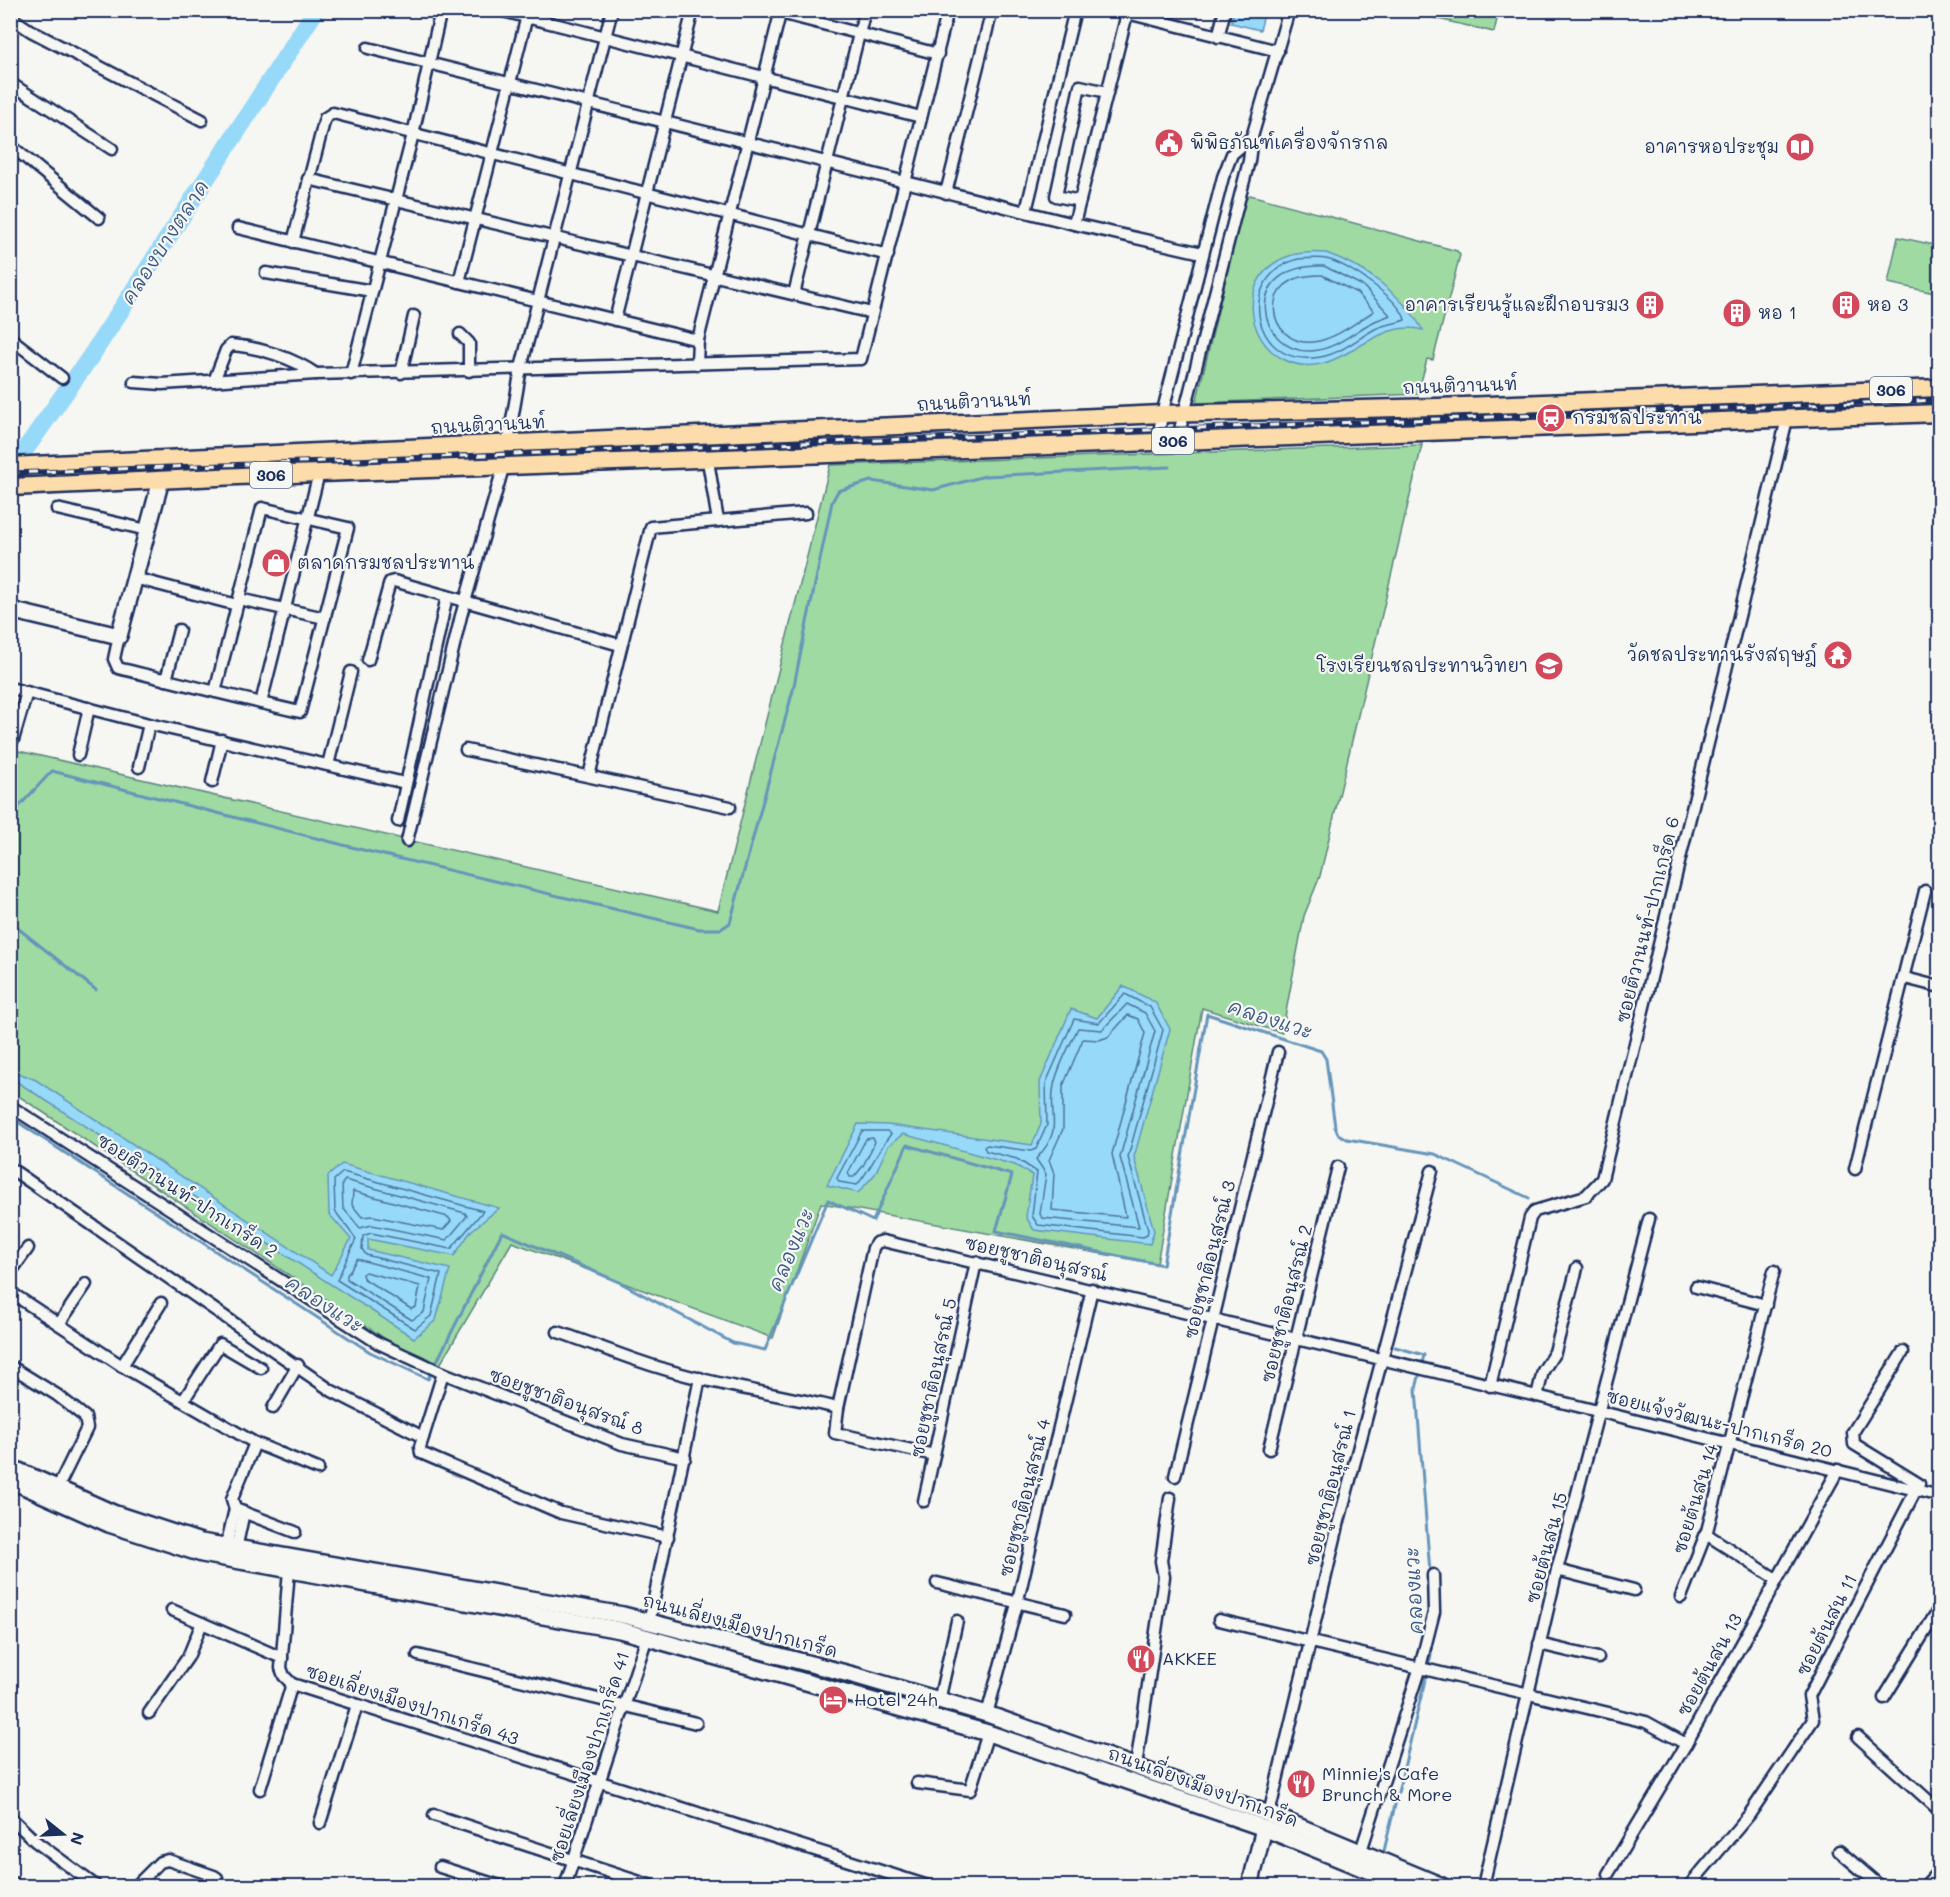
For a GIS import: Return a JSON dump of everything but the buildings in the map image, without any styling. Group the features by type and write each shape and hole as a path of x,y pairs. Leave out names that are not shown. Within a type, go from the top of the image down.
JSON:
{"main road":[{"name":"ถนนติวานนท์","path":"10,466 1162,414 1940,388"},
{"path":"1843,392 1844,416"},
{"name":"306","path":"10,487 319,473 708,461 1158,440 1940,413"},
{"path":"502,468 508,443"},
{"path":"10,610 118,636 161,480"},
{"name":"ถนนเลี่ยงเมืองปากเกร็ด","path":"10,1467 113,1513 231,1548 623,1616 648,1630 988,1732 1266,1821"},
{"name":"ถนนเลี่ยงเมืองปากเกร็ด","path":"10,1480 109,1524 202,1554 620,1630 648,1630 857,1676 987,1714 1136,1766 1390,1872 1442,1887"},
{"path":"1250,1887 1266,1821"},
{"name":"ถนนเลี่ยงเมืองปากเกร็ด","path":"1390,1872 1406,1887"}],"street":[{"path":"351,374 413,134 441,10"},
{"path":"499,10 527,14 605,38 921,117"},
{"path":"508,443 521,368 612,10"},
{"path":"615,320 693,10"},
{"path":"794,294 865,10"},
{"path":"134,382 214,381 315,374 861,359 948,10"},
{"path":"946,193 992,10"},
{"path":"1026,211 1075,10"},
{"path":"1116,10 1278,51"},
{"path":"1218,37 1226,10"},
{"path":"1178,441 1249,161 1252,137 1289,10"},
{"path":"697,364 698,340 731,214 777,11 938,54"},
{"path":"1074,224 1128,12"},
{"path":"459,282 527,14"},
{"path":"10,17 31,31 202,120"},
{"path":"368,48 946,193 1202,253"},
{"path":"10,83 112,149"},
{"path":"1080,201 1056,196 1080,86 1107,92"},
{"path":"292,242 328,114 888,255"},
{"path":"1158,440 1162,414 1202,253 1232,154 1252,137"},
{"path":"10,144 99,218"},
{"path":"308,179 872,313"},
{"path":"238,228 698,340"},
{"path":"266,273 372,291"},
{"path":"1190,300 1212,305"},
{"path":"400,373 414,316"},
{"path":"460,334 469,343 469,371"},
{"path":"10,339 62,378"},
{"path":"214,381 226,350 231,345 243,346 297,362 315,374"},
{"name":"ซอยติวานนท์-ปากเกร็ด 6","path":"1490,1386 1530,1218 1535,1211 1586,1196 1602,1179 1787,418"},
{"path":"708,461 718,521"},
{"path":"407,841 466,602 502,468"},
{"path":"261,703 319,473"},
{"path":"118,636 114,659 118,668 215,692 300,712 348,528 262,508 215,692"},
{"path":"57,509 147,530"},
{"path":"589,776 651,527 806,513"},
{"path":"134,578 238,602 325,618"},
{"path":"368,660 390,582 398,582 620,645"},
{"path":"398,821 447,596"},
{"path":"166,680 179,630"},
{"path":"328,765 351,672"},
{"path":"10,688 149,724 405,783"},
{"path":"13,740 27,692"},
{"path":"78,755 89,708"},
{"path":"139,767 149,724"},
{"path":"212,782 222,740"},
{"path":"466,750 730,807"},
{"path":"1855,1169 1905,978 1925,891"},
{"path":"1905,978 1940,987"},
{"name":"ซอยชูชาติอนุสรณ์ 3","path":"1175,1476 1278,1052"},
{"name":"ซอยติวานนท์-ปากเกร็ด 2","path":"10,1106 378,1343 436,1370"},
{"name":"ซอยชูชาติอนุสรณ์ 2","path":"1269,1449 1294,1337 1338,1167"},
{"path":"10,1168 298,1365 332,1391 423,1437"},
{"name":"ซอยชูชาติอนุสรณ์ 1","path":"1266,1821 1381,1359 1432,1172"},
{"name":"ซอยต้นสน 15","path":"1483,1887 1557,1570 1649,1219"},
{"name":"ซอยชูชาติอนุสรณ์","path":"838,1408 876,1243 883,1241 1294,1337 1490,1386"},
{"path":"10,1273 28,1248"},
{"name":"ซอยชูชาติอนุสรณ์ 5","path":"924,1501 976,1262"},
{"path":"1537,1396 1543,1371 1556,1352 1577,1268"},
{"name":"ซอยต้นสน 14","path":"1681,1597 1706,1534 1731,1446 1774,1271"},
{"path":"59,1324 86,1284"},
{"path":"1696,1287 1766,1305"},
{"name":"ซอยชูชาติอนุสรณ์ 4","path":"987,1714 1017,1604 1092,1289"},
{"path":"10,1292 122,1366 255,1443 318,1469"},
{"path":"122,1366 161,1303"},
{"path":"558,1332 636,1360 700,1378 838,1408 835,1433 934,1455"},
{"path":"183,1401 220,1344 261,1368"},
{"path":"1903,1352 1852,1432 1851,1438 1854,1444 1919,1484 1915,1490"},
{"path":"273,1408 298,1365"},
{"path":"10,1366 57,1395 85,1418 87,1428 57,1489"},
{"path":"436,1370 420,1447 425,1455 561,1513 668,1537"},
{"name":"ซอยชูชาติอนุสรณ์ 8","path":"436,1370 622,1443 685,1458"},
{"name":"ซอยเลี่ยงเมืองปากเกร็ด 41","path":"565,1887 626,1705 648,1630 700,1378"},
{"name":"ซอยแจ้งวัฒนะ-ปากเกร็ด 20","path":"1490,1386 1600,1411 1731,1446 1940,1496"},
{"path":"255,1443 232,1499 240,1511 295,1532"},
{"name":"ซอยต้นสน 13","path":"1608,1874 1686,1744 1838,1470"},
{"name":"ซอยต้นสน 11","path":"1689,1887 1749,1815 1813,1720 1809,1696 1915,1490"},
{"path":"1136,1766 1164,1577 1161,1561 1170,1498"},
{"path":"231,1548 240,1511"},
{"path":"1706,1534 1776,1579"},
{"name":"ซอยเลี่ยงเมืองปากเกร็ด 43","path":"289,1570 282,1673 292,1684 928,1887"},
{"path":"1557,1570 1634,1590"},
{"path":"1360,1859 1421,1667 1432,1618 1433,1575"},
{"path":"937,1583 1065,1614"},
{"path":"1884,1698 1940,1607"},
{"path":"172,1610 282,1658"},
{"path":"1219,1620 1646,1722 1686,1744"},
{"path":"939,1701 957,1621"},
{"path":"149,1713 188,1657 202,1623"},
{"path":"1539,1644 1598,1658"},
{"path":"418,1655 696,1723"},
{"path":"260,1789 292,1684"},
{"path":"320,1823 357,1705"},
{"path":"917,1783 970,1790 988,1732"},
{"path":"1858,1737 1940,1811"},
{"path":"434,1815 652,1887"},
{"path":"10,1817 35,1841 96,1887"},
{"path":"1839,1851 1880,1887"},
{"path":"136,1887 160,1862 168,1860 214,1876 217,1878 217,1887"},
{"path":"441,1867 500,1887"},
{"path":"1925,1887 1940,1870"}],"green space":[{"path":"1499,10 1494,32 1404,11"},
{"path":"1250,195 1457,251 1460,255 1433,360 1427,359 1418,394 1196,403 1245,198"},
{"path":"1898,237 1939,246 1939,294 1888,283"},
{"path":"1422,445 1320,876 1304,916 1282,1033 1202,1008 1157,1264 821,1203 773,1338 512,1242 438,1368 399,1348 11,1091 10,749 718,911 830,465"}],"water":[{"path":"1234,11 1265,11 1260,30 1231,23"},
{"path":"1302,253 1326,253 1354,266 1381,283 1405,305 1423,330 1405,328 1387,332 1337,358 1320,364 1302,365 1283,359 1271,350 1261,339 1252,311 1253,296 1258,282 1266,270 1284,258"},
{"path":"1123,986 1155,1002 1170,1029 1134,1157 1154,1231 1150,1244 1034,1230 1026,1217 1032,1175 1015,1165 903,1134 888,1146 875,1174 858,1193 827,1185 858,1124 888,1125 1032,1145 1041,1124 1040,1082 1071,1009 1097,1018"},
{"path":"11,1070 36,1080 331,1275 351,1239 329,1214 328,1176 342,1164 499,1208 471,1231 454,1256 368,1239 368,1250 450,1269 436,1320 414,1338 11,1078"}],"waterway":[{"name":"คลองบางตลาด","path":"10,471 91,356 316,10"},
{"path":"10,816 52,771 367,851 699,929 721,929 730,923 793,690 832,502 838,491 871,481 933,490 985,476 1169,467"},
{"path":"10,922 96,990"},
{"name":"คลองแวะ","path":"10,1117 370,1352 428,1379 502,1232 619,1282 733,1343 765,1350 828,1200 873,1221 907,1145 1012,1175 996,1231 1163,1265 1207,1014 1321,1051 1326,1059 1335,1127 1338,1134 1347,1139 1435,1154 1529,1198"},
{"name":"คลองแวะ","path":"1395,1347 1424,1355 1416,1389 1430,1573"},
{"name":"คลองแวะ","path":"1383,1855 1431,1655 1432,1640"}],"railway":[{"path":"10,473 1940,400"}],"place":[{"name":"พิพิธภัณฑ์เครื่องจักรกล","path":"1169,143"},
{"name":"อาคารหอประชุม","path":"1800,147"},
{"name":"อาคารเรียนรู้และฝึกอบรม3","path":"1650,305"},
{"name":"หอ 3","path":"1846,305"},
{"name":"หอ 1","path":"1737,313"},
{"name":"กรมชลประทาน","path":"1551,418"},
{"name":"ตลาดกรมชลประทาน","path":"276,563"},
{"name":"วัดชลประทานรังสฤษฎ์","path":"1838,655"},
{"name":"โรงเรียนชลประทานวิทยา","path":"1549,666"},
{"name":"AKKEE","path":"1141,1659"},
{"name":"Hotel 24h","path":"833,1700"},
{"name":"Minnie's Cafe Brunch & More","path":"1301,1784"}]}
